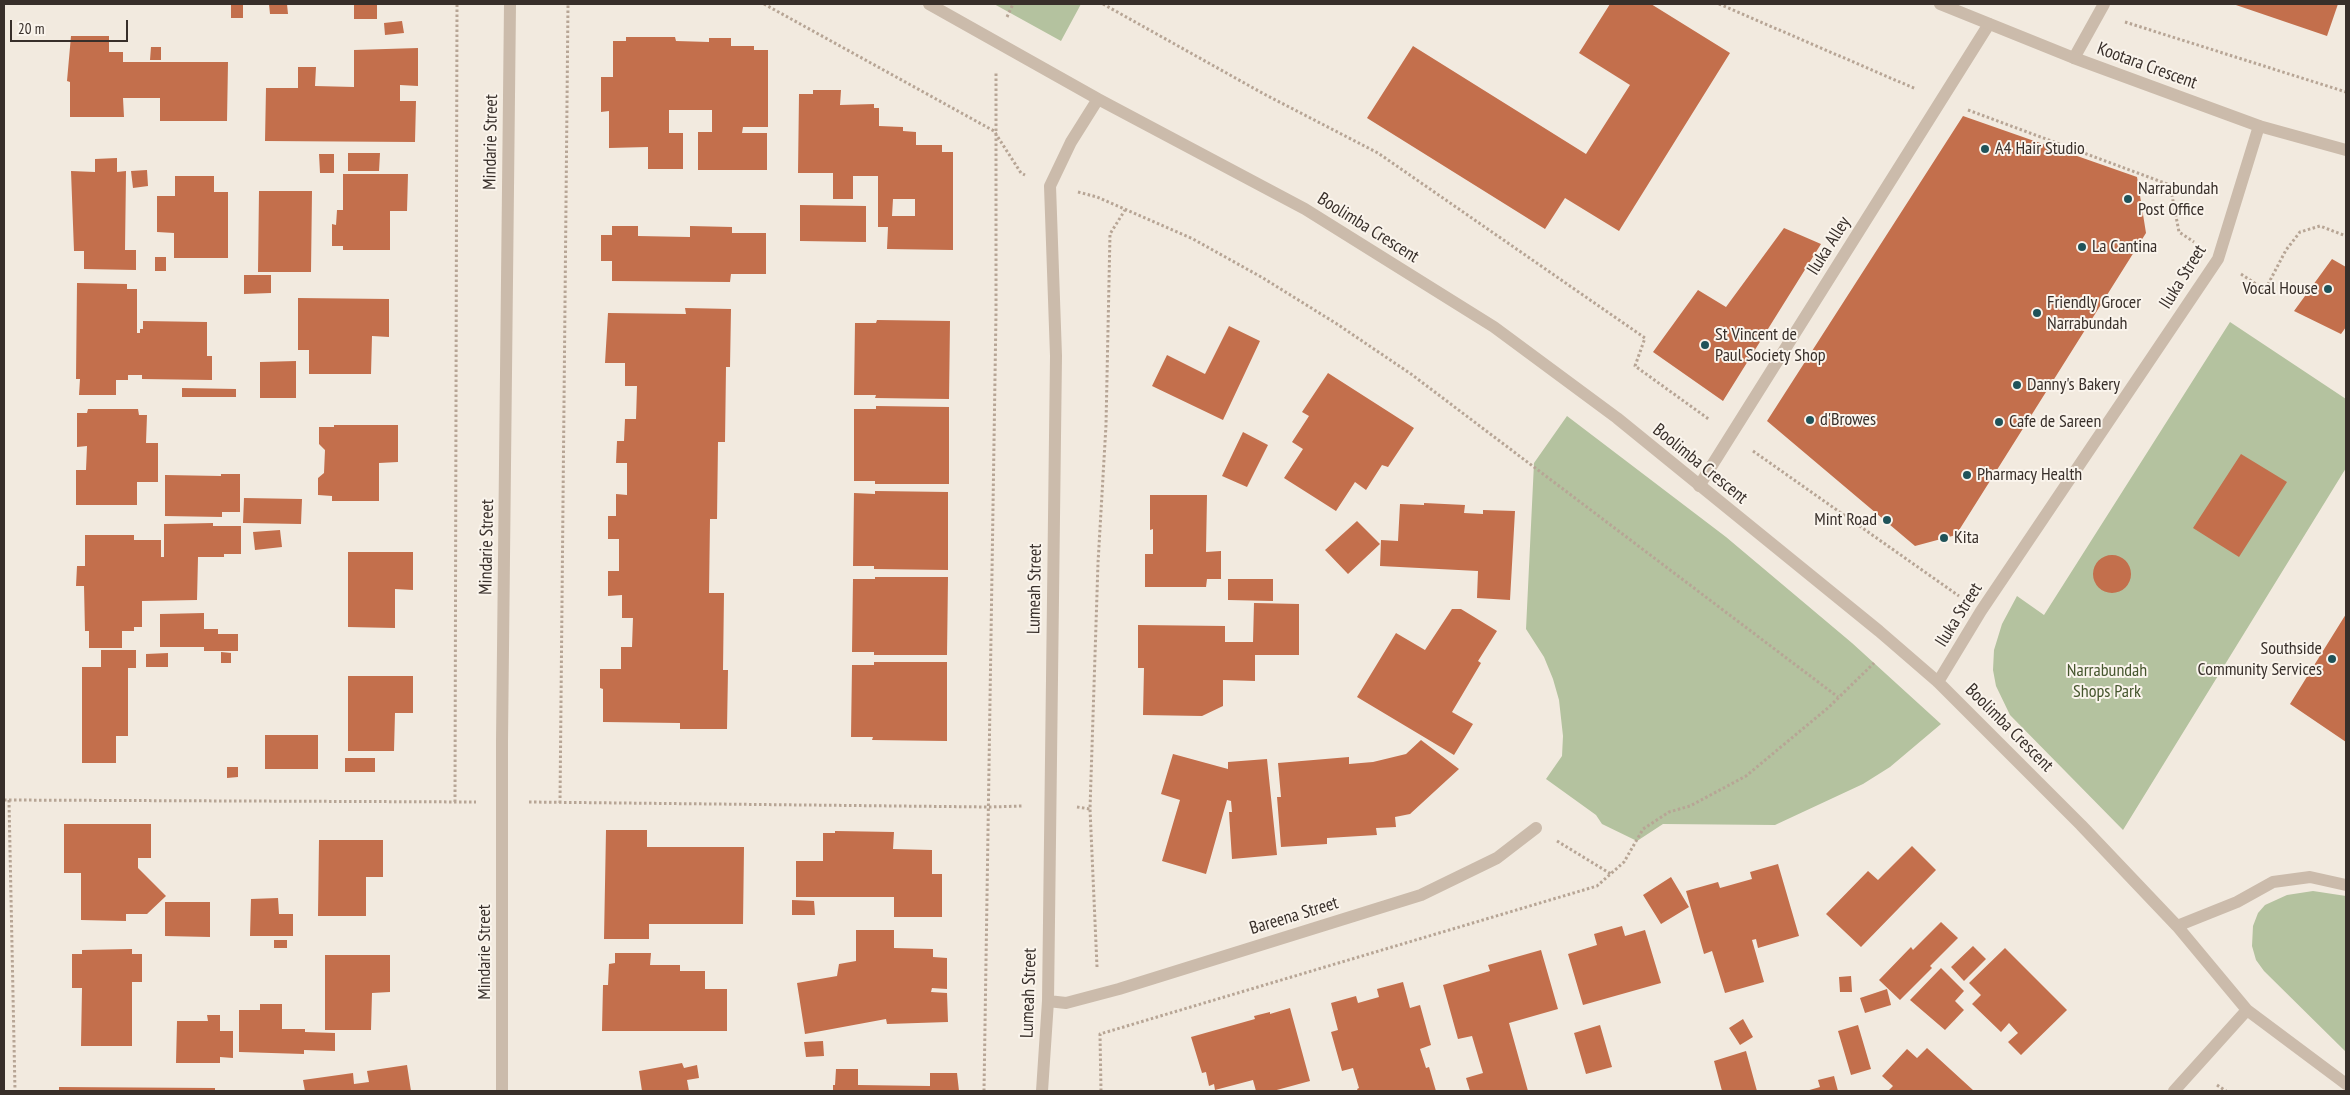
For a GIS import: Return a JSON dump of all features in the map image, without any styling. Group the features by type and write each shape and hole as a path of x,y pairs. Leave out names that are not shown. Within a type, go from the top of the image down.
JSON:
{"street":[{"name":"Mindarie Street","path":"502,1091 510,4"},
{"name":"Boolimba Crescent","path":"929,4 1098,99 1305,209 1494,327 1617,418 1879,631 1938,682 2081,825 2177,926 2247,1010 2346,1084"},
{"name":"Kootara Crescent","path":"1940,4 2074,58 2259,126 2346,150"},
{"path":"2074,58 2101,8"},
{"name":"Iluka Alley","path":"1699,486 1989,24"},
{"name":"Lumeah Street","path":"1042,1091 1048,1001 1056,356 1050,186 1071,142 1098,99"},
{"name":"Iluka Street","path":"1938,682 1981,611 2218,259 2259,126"},
{"name":"Bareena Street","path":"1048,1001 1066,1003 1098,994 1421,895 1497,858 1536,828"},
{"path":"2177,926 2237,902 2272,882 2310,877 2346,885"},
{"path":"2174,1091 2247,1010"}],"path":[{"path":"455,802 457,4"},
{"path":"560,803 568,4"},
{"path":"764,4 994,131 1021,174 1050,186 1096,196 1193,239 1263,278 1411,374 1838,697"},
{"path":"984,1091 996,313 994,131 996,41 1013,4"},
{"path":"1102,4 1264,94 1378,153 1645,338 1635,366 1961,598"},
{"path":"1719,4 1941,100 2170,186 2179,232"},
{"path":"2101,8 2346,92"},
{"path":"1100,1034 1090,809 1098,563 1106,425 1110,234 1125,210"},
{"path":"2265,290 2286,250 2300,232 2320,226 2346,236"},
{"path":"4,800 503,802 989,807 1050,804 1090,809"},
{"path":"9,800 15,1091"},
{"path":"1536,828 1610,874"}],"green space":[{"path":"994,4 1081,4 1061,41"},
{"name":"Narrabundah Shops Park","path":"2230,322 2346,399 2346,468 2123,830 2010,715 1996,686 1993,670 1994,650 2002,624 2017,596 2044,615"},
{"path":"1567,416 1726,537 1852,643 1941,724 1890,767 1863,784 1775,825 1663,824 1637,841 1602,824 1596,815 1546,779 1562,756 1563,736 1559,700 1553,679 1544,657 1526,629 1534,463"},
{"path":"2313,891 2346,896 2346,1052 2264,971 2256,960 2252,946 2253,926 2258,913 2265,905 2287,895"}],"building":[{"path":"269,4 287,4 288,14 270,14"},
{"path":"354,4 377,4 377,19 354,19"},
{"path":"1610,4 1651,4 1730,53 1619,231 1565,198 1545,229 1367,118 1413,46 1586,154 1630,85 1579,53"},
{"path":"2233,4 2338,4 2327,36"},
{"path":"231,5 243,5 243,18 231,18"},
{"path":"402,21 404,33 385,35 384,23"},
{"path":"71,36 109,36 109,52 123,52 123,62 228,62 227,121 160,121 160,98 123,98 124,117 70,117 70,82 67,81"},
{"path":"626,37 675,37 676,41 709,42 709,38 731,38 731,46 754,46 754,50 768,50 768,127 743,127 742,133 767,133 767,170 698,170 698,132 712,132 712,110 669,110 669,133 683,133 683,169 648,169 648,147 609,148 609,111 601,112 601,77 613,77 613,41 626,41"},
{"path":"151,47 161,47 161,60 150,60"},
{"path":"418,48 418,86 400,85 400,101 416,101 415,142 265,141 266,88 298,88 298,67 316,67 315,86 354,87 354,50"},
{"path":"813,90 841,90 840,105 874,104 874,108 879,108 879,126 903,127 903,131 916,132 916,145 942,145 942,152 953,152 953,250 887,249 888,227 878,227 878,176 853,176 853,199 833,199 833,173 798,173 799,94 813,94","holes":["893,199 915,199 915,216 892,216"]},
{"path":"1963,116 2137,177 2146,233 1956,535 1915,546 1767,421"},
{"path":"348,153 380,153 379,171 348,171"},
{"path":"319,154 334,154 334,173 320,173"},
{"path":"117,158 117,172 126,171 125,250 136,250 136,270 84,269 84,251 74,251 71,171 95,172 95,159"},
{"path":"147,170 148,186 133,188 131,171"},
{"path":"343,174 408,174 407,211 390,211 390,250 343,250 343,246 332,246 332,224 336,225 337,210 343,210"},
{"path":"175,176 214,176 214,192 228,192 228,258 174,258 174,233 157,232 157,196 175,196"},
{"path":"259,191 312,191 311,272 258,272"},
{"path":"800,205 866,206 866,242 800,241"},
{"path":"612,226 638,226 638,236 690,237 690,226 732,227 732,233 766,233 766,274 731,274 730,282 612,281 612,261 601,261 601,235 612,235"},
{"path":"1784,228 1821,244 1723,401 1653,352 1698,290 1726,307"},
{"path":"155,257 166,257 166,271 155,271"},
{"name":"Vocal House","path":"2332,259 2346,267 2346,327 2341,334 2294,311"},
{"path":"244,275 271,275 271,293 244,294"},
{"path":"77,283 127,284 127,289 137,289 137,333 140,333 140,329 143,329 143,321 207,322 207,356 212,356 212,380 142,379 142,375 128,375 128,380 116,380 116,395 79,395 80,379 76,379"},
{"path":"298,298 389,299 389,337 372,336 371,374 309,374 309,350 298,350"},
{"path":"685,308 731,309 730,367 726,367 725,442 718,442 717,519 710,519 709,593 724,593 723,670 728,670 727,729 680,729 680,723 603,722 603,689 600,688 600,669 621,669 621,647 632,647 633,618 622,618 622,595 608,596 608,571 619,571 619,539 608,539 608,516 616,516 616,494 627,495 627,463 616,463 617,441 624,441 625,419 636,419 637,386 625,386 625,363 605,363 608,313 686,314"},
{"path":"877,320 950,321 949,399 875,398 876,395 854,395 855,323 876,323"},
{"path":"1229,326 1260,341 1223,420 1152,386 1167,355 1205,374"},
{"path":"296,361 296,398 260,398 260,362"},
{"path":"1328,373 1414,428 1388,467 1382,465 1366,490 1355,482 1336,511 1284,478 1303,449 1292,442 1309,416 1302,412"},
{"path":"182,388 236,389 236,397 182,397"},
{"path":"876,406 949,407 949,484 875,484 875,481 854,481 854,409 876,409"},
{"path":"88,409 138,409 139,415 147,415 146,443 158,443 158,482 137,482 137,505 76,505 76,470 86,470 87,446 77,447 77,413 87,413"},
{"path":"334,425 398,425 398,462 379,463 379,501 332,501 332,496 318,495 318,478 324,473 325,450 319,444 319,427 334,427"},
{"path":"1243,432 1268,445 1247,487 1222,476"},
{"path":"2241,454 2287,482 2239,557 2193,528"},
{"path":"221,474 240,474 240,512 222,512 222,517 165,516 165,475 221,476"},
{"path":"875,491 948,492 948,570 874,569 874,566 853,566 854,493 875,494"},
{"path":"1150,495 1207,495 1206,552 1221,551 1221,579 1207,579 1206,587 1145,587 1145,554 1153,554 1153,529 1150,530"},
{"path":"244,498 302,499 301,524 243,523"},
{"path":"1424,503 1465,505 1464,513 1483,514 1483,510 1515,511 1510,600 1477,598 1478,571 1380,566 1381,540 1398,541 1400,504 1424,505"},
{"path":"1357,521 1380,544 1348,574 1325,550"},
{"path":"213,523 213,526 241,526 241,554 224,554 224,557 198,557 197,600 142,601 142,627 134,627 134,631 122,631 122,648 89,648 89,631 85,631 84,586 76,586 77,566 85,566 85,535 134,535 134,540 161,540 161,557 164,557 164,524"},
{"path":"280,530 282,547 255,550 253,532"},
{"path":"348,552 413,552 413,590 395,589 395,628 348,627"},
{"path":"2112,555 2119,556 2125,561 2130,567 2130,581 2125,587 2119,592 2112,593 2105,592 2099,587 2094,581 2093,574 2094,567 2099,561 2105,556"},
{"path":"875,577 948,577 947,655 874,655 874,652 852,652 853,579 875,579"},
{"path":"1228,579 1273,579 1273,601 1228,600"},
{"path":"1254,603 1299,604 1299,655 1255,655 1255,681 1223,680 1223,706 1202,716 1143,715 1144,668 1138,668 1138,625 1225,626 1225,642 1253,642"},
{"path":"1452,609 1461,609 1497,631 1478,661 1481,663 1452,712 1473,724 1454,755 1357,697 1396,633 1425,650"},
{"path":"204,613 204,629 218,629 218,634 238,634 238,651 204,651 204,647 160,647 160,614"},
{"name":"Southside Community Services","path":"2346,614 2346,742 2290,704"},
{"path":"101,650 136,650 136,668 128,668 128,736 116,736 116,763 82,763 82,667 101,667"},
{"path":"221,652 231,653 231,663 221,663"},
{"path":"168,653 168,667 146,667 146,654"},
{"path":"874,662 947,662 947,741 872,740 873,737 851,737 852,665 874,665"},
{"path":"348,676 413,676 413,713 395,713 394,751 348,751"},
{"path":"265,735 318,735 318,769 265,769"},
{"path":"1421,740 1459,769 1410,814 1395,817 1396,827 1376,828 1377,835 1327,838 1327,844 1281,847 1277,797 1281,797 1278,763 1349,757 1349,764 1373,762 1406,754"},
{"path":"1173,754 1228,769 1228,762 1267,759 1277,855 1232,859 1229,812 1232,812 1231,801 1227,800 1206,874 1162,861 1180,800 1161,794"},
{"path":"345,758 375,758 375,772 345,772"},
{"path":"227,767 238,767 238,777 227,778"},
{"path":"64,824 151,824 151,858 138,858 138,868 166,896 147,914 126,914 126,921 81,920 81,873 64,873"},
{"path":"606,830 647,830 647,847 744,847 743,924 649,924 649,939 604,939"},
{"path":"835,831 894,832 893,849 932,850 932,874 942,874 942,917 894,917 894,897 796,897 796,861 823,861 823,833 835,833"},
{"path":"319,840 383,840 383,877 366,877 366,916 318,916"},
{"path":"1912,846 1936,870 1861,947 1826,914 1868,871 1878,880"},
{"path":"1778,864 1799,936 1758,948 1756,939 1752,940 1764,982 1725,993 1712,951 1704,954 1686,891 1718,882 1720,888 1752,879 1750,872"},
{"path":"1671,877 1689,907 1661,924 1643,895"},
{"path":"278,898 279,914 293,914 293,936 250,936 251,899"},
{"path":"792,900 814,901 815,915 792,915"},
{"path":"165,902 210,902 210,937 165,936"},
{"path":"1941,922 1958,938 1930,966 1932,968 1900,1000 1879,980 1911,947 1913,950"},
{"path":"1622,926 1625,936 1645,930 1661,983 1583,1005 1568,954 1597,945 1594,934"},
{"path":"856,930 894,930 894,948 933,949 933,957 947,958 947,989 932,988 931,992 947,993 948,1022 887,1024 886,1019 805,1034 797,983 837,976 839,964 856,961"},
{"path":"274,940 287,940 287,948 274,948"},
{"path":"1973,946 1986,959 1964,981 1951,967"},
{"path":"2005,948 2067,1010 2021,1055 2008,1042 2018,1033 2009,1023 2001,1032 1972,1004 1981,995 1969,983"},
{"path":"132,949 132,954 142,954 142,982 132,982 132,1046 81,1046 82,988 72,988 72,954 82,954 82,950"},
{"path":"1541,950 1558,1009 1509,1023 1528,1091 1470,1091 1466,1078 1483,1073 1472,1036 1458,1039 1443,985 1490,971 1488,965"},
{"path":"615,953 651,953 650,965 680,965 680,971 705,971 705,989 727,989 727,1031 602,1031 603,985 608,985 609,964 615,963"},
{"path":"325,955 390,955 390,992 372,993 371,1030 325,1030"},
{"path":"1941,968 1964,991 1955,1001 1964,1010 1945,1030 1910,1000"},
{"path":"1851,976 1852,992 1840,992 1839,977"},
{"path":"1403,982 1410,1008 1420,1005 1431,1045 1420,1049 1426,1068 1429,1067 1436,1091 1358,1091 1357,1089 1359,1088 1353,1068 1342,1071 1331,1032 1338,1030 1331,1003 1356,996 1358,1003 1379,997 1377,989"},
{"path":"1887,989 1891,1005 1865,1013 1860,998"},
{"path":"260,1004 282,1004 282,1029 305,1029 305,1032 335,1033 335,1051 304,1050 304,1054 239,1052 239,1010 260,1010"},
{"path":"1290,1008 1310,1081 1273,1091 1256,1091 1253,1080 1215,1090 1214,1084 1209,1086 1206,1072 1202,1073 1191,1037 1255,1019 1254,1016 1270,1012 1270,1014"},
{"path":"207,1015 220,1015 220,1031 233,1031 233,1058 220,1057 220,1063 176,1063 177,1021 208,1021"},
{"path":"1743,1019 1753,1037 1740,1045 1729,1028"},
{"path":"1600,1025 1612,1067 1586,1074 1574,1033"},
{"path":"1858,1025 1871,1069 1851,1075 1838,1031"},
{"path":"823,1041 824,1056 806,1057 804,1042"},
{"path":"1927,1048 1974,1091 1888,1091 1893,1086 1882,1076 1907,1049 1917,1058"},
{"path":"1746,1051 1757,1091 1722,1091 1714,1061"},
{"path":"682,1063 684,1068 697,1065 699,1078 687,1080 689,1091 642,1091 639,1071"},
{"path":"407,1065 411,1091 305,1091 303,1080 353,1073 354,1084 369,1082 367,1071"},
{"path":"836,1069 858,1069 858,1085 930,1086 930,1073 957,1073 959,1091 833,1091"},
{"path":"1834,1076 1838,1091 1806,1091 1820,1087 1818,1080"},
{"path":"59,1087 215,1088 215,1091 59,1091"}],"place":[{"name":"A4 Hair Studio","path":"1985,149"},
{"name":"Narrabundah Post Office","path":"2128,199"},
{"name":"La Cantina","path":"2082,247"},
{"name":"Vocal House","path":"2328,289"},
{"name":"Friendly Grocer Narrabundah","path":"2037,313"},
{"name":"St Vincent de Paul Society Shop","path":"1705,345"},
{"name":"Danny's Bakery","path":"2017,385"},
{"name":"d'Browes","path":"1810,420"},
{"name":"Cafe de Sareen","path":"1999,422"},
{"name":"Pharmacy Health","path":"1967,475"},
{"name":"Mint Road","path":"1887,520"},
{"name":"Kita","path":"1944,538"},
{"name":"Southside Community Services","path":"2332,659"}]}
